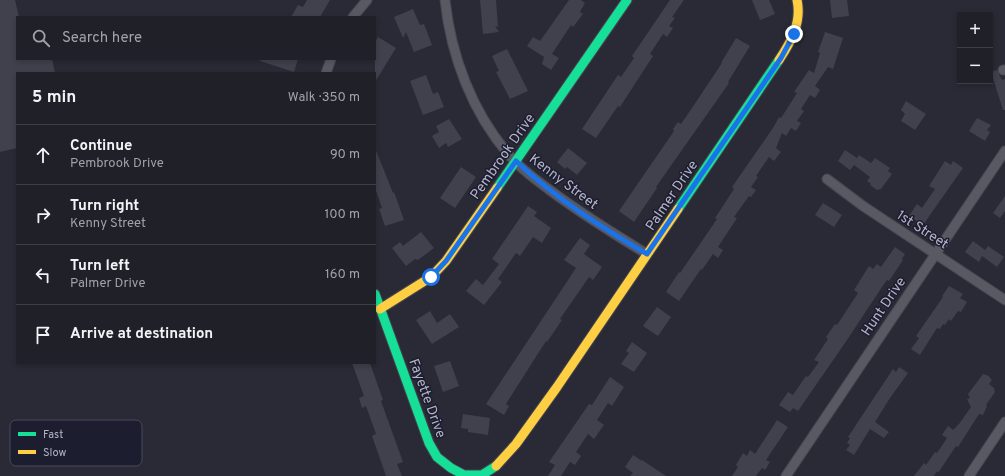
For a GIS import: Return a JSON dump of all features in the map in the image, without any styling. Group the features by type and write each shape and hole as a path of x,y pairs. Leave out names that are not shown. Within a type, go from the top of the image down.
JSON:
{"street":[{"path":"354,16 367,0"},
{"name":"Kenny Street","path":"445,0 454,53 474,104 492,132 516,161 533,177 572,207 647,254"},
{"name":"Pembrook Drive","path":"380,309 431,277 446,261 627,0"},
{"name":"Palmer Drive","path":"488,472 495,467 519,440 557,388 781,58 794,34 798,20 797,0"},
{"path":"326,72 331,60"},
{"name":"Hunt Drive","path":"786,476 1005,151"},
{"name":"1st Street","path":"827,179 863,206 1005,300"},
{"name":"Fayette Drive","path":"376,297 429,443 437,457 451,468 464,475 482,475 488,472"},
{"path":"969,476 1005,422"}],"building":[{"path":"0,0 15,0 19,16 16,16 16,60 52,60 55,72 16,72 16,148 0,152"},
{"path":"307,0 330,0 321,16 292,16 298,5 303,7"},
{"path":"480,0 496,0 498,27 495,26 499,32 483,34"},
{"path":"569,0 581,0 585,3 580,12 583,14 573,27 571,25 552,54 559,58 551,70 542,64 544,57 527,46 533,37 540,41"},
{"path":"670,0 684,0 672,17 675,18 669,26 673,28 667,37 663,34 650,54 653,56 620,107 618,106 596,138 582,129 618,75 621,77 634,58 632,56"},
{"path":"752,0 769,0 775,14 760,20"},
{"path":"830,0 847,0 849,16 832,18"},
{"path":"413,9 420,25 424,24 432,45 414,52 406,32 403,38 394,17"},
{"path":"825,32 843,38 833,69 828,67 815,86 820,90 815,98 810,95 801,109 804,111 797,121 801,123 796,131 791,128 786,136 782,133 776,148 781,152 774,161 769,157 756,176 758,177 751,187 756,190 751,197 749,196 734,217 737,218 718,247 723,250 718,258 713,254 679,301 666,292 717,219 715,218 734,189 732,187 779,117 781,118 797,93 794,92 809,70 814,73 820,53 818,52"},
{"path":"378,37 396,48 376,80 375,60 376,40"},
{"path":"736,38 750,46 728,82 729,83 656,187 657,188 634,222 619,211 674,131 673,129 678,122 681,124 692,108 722,63"},
{"path":"507,49 528,91 510,99 496,72 499,71 492,56"},
{"path":"260,60 298,60 294,72"},
{"path":"997,70 1002,80 1005,79 1005,110 1003,110 993,78 993,71"},
{"path":"426,75 433,94 438,92 444,107 423,115 410,81"},
{"path":"906,101 926,114 915,130 901,121 905,114 901,110"},
{"path":"977,118 991,125 987,130 990,132 985,141 969,131"},
{"path":"449,119 462,139 448,147 446,143 439,148 432,136 439,132 436,126"},
{"path":"568,148 587,163 577,175 567,167 565,169 557,162"},
{"path":"376,150 404,220 385,226 379,209 382,208 376,191"},
{"path":"845,150 857,158 859,155 871,163 875,158 890,168 888,171 892,174 881,189 877,190 870,185 871,184 867,181 870,177 854,165 850,170 838,161"},
{"path":"945,161 951,165 953,161 963,168 923,225 909,216 917,204 922,208 935,189 929,186"},
{"path":"461,167 476,177 455,208 440,198"},
{"path":"1005,196 1005,211 1000,218 993,213"},
{"path":"823,203 842,215 834,227 815,215"},
{"path":"528,206 537,212 534,216 551,228 542,243 533,237 520,256 516,253 498,279 502,282 484,305 466,291 476,279 483,285 499,264 492,259"},
{"path":"421,232 434,248 418,260 415,259 406,266 392,248 400,242 403,246"},
{"path":"580,238 590,245 584,254 602,267 593,280 589,277 560,319 562,320 547,342 546,341 506,404 509,406 504,415 486,404 576,268 564,260"},
{"path":"973,241 985,250 988,246 1004,257 997,267 982,256 979,262 965,252"},
{"path":"895,247 905,254 902,259 903,260 889,281 887,280 884,284 798,411 793,408 790,412 779,405 788,392 793,395 806,376 808,377 819,362 814,360 828,339 826,337 835,324 837,325 858,293 854,290 869,266 873,269 877,264 881,267"},
{"path":"949,286 963,294 960,298 967,302 961,312 958,311 951,321 949,319 940,329 937,328 920,355 911,349 919,338 916,336"},
{"path":"657,307 671,317 658,336 643,326"},
{"path":"430,311 437,323 450,314 459,327 432,344 416,320"},
{"path":"632,342 647,353 634,372 621,364 629,353 626,351"},
{"path":"450,361 459,386 443,392 434,366"},
{"path":"352,364 370,364 383,400 381,401 403,462 397,464 402,476 386,476 372,436 376,434 366,406 362,408 359,398 364,396"},
{"path":"899,367 908,373 875,422 889,432 884,438 870,429 854,455 846,450 850,445 847,443 850,438 848,437 893,369 896,372"},
{"path":"983,374 989,376 992,380 989,384 994,388 995,392 986,405 987,406 983,415 979,414 958,447 956,446 938,473 937,471 934,476 914,476 924,463 926,465 935,452 937,453 947,438 942,435 948,426 953,430 971,407 967,399 970,398 968,394"},
{"path":"610,377 624,387 612,406 608,403 597,420 604,425 594,439 588,434 576,452 581,456 575,465 570,462 561,476 548,476 555,465 549,462 589,404 592,405"},
{"path":"463,414 490,418 488,435 468,432 468,429 461,428"},
{"path":"777,420 788,427 766,460 770,462 765,470 762,468 756,476 732,476 738,467 736,465 743,453 747,456 750,450 755,454"},
{"path":"633,455 666,476 630,476 633,473 625,467"}],"traffic: fast":[{"path":"497,188 627,0"},
{"path":"678,209 779,60"},
{"path":"376,297 429,443 437,457 451,468 464,475 482,475 496,466"}],"traffic: slow":[{"path":"779,60 788,46 797,24 797,0"},
{"path":"380,309 431,277 446,261 497,188"},
{"path":"496,466 516,444 557,387 678,209"}],"route":[{"path":"431,277 446,261 516,161 533,177 572,207 647,254 781,58 794,34"}]}
